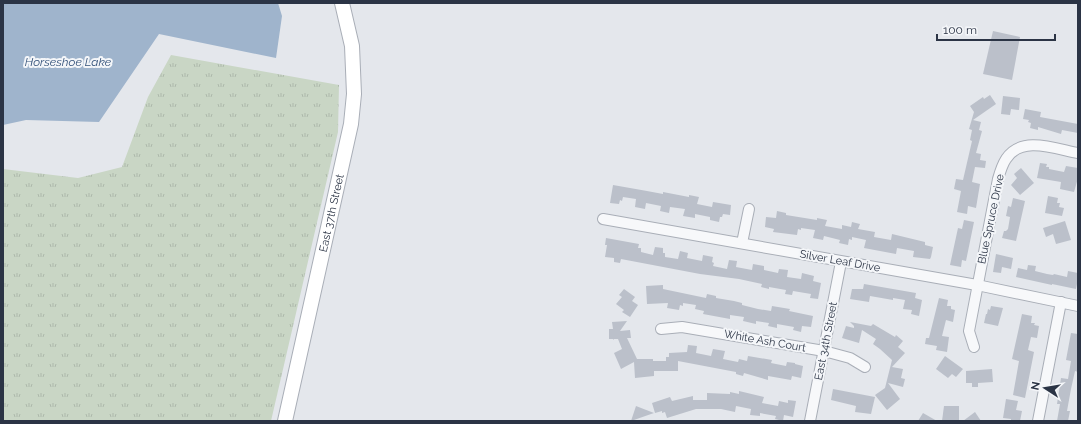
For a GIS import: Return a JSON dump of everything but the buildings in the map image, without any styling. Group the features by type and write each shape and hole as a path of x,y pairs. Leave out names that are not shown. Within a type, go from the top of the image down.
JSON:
{"main road":[{"name":"East 37th Street","path":"285,421 351,124 354,94 352,46 342,3"}],"street":[{"name":"Blue Spruce Drive","path":"974,347 969,331 998,179 1007,157 1017,148 1030,145 1078,153"},
{"path":"742,243 750,209"},
{"name":"Silver Leaf Drive","path":"603,219 977,285 1078,306"},
{"name":"East 34th Street","path":"810,421 841,262"},
{"path":"1038,421 1061,302"},
{"name":"White Ash Court","path":"661,329 682,327 824,351 850,358 866,367"}],"green space":[{"path":"171,55 339,85 338,132 271,421 3,421 3,169 78,178 122,167 148,97"}],"water":[{"name":"Horseshoe Lake","path":"3,3 278,3 282,16 276,58 159,34 99,122 26,120 3,125"}]}
